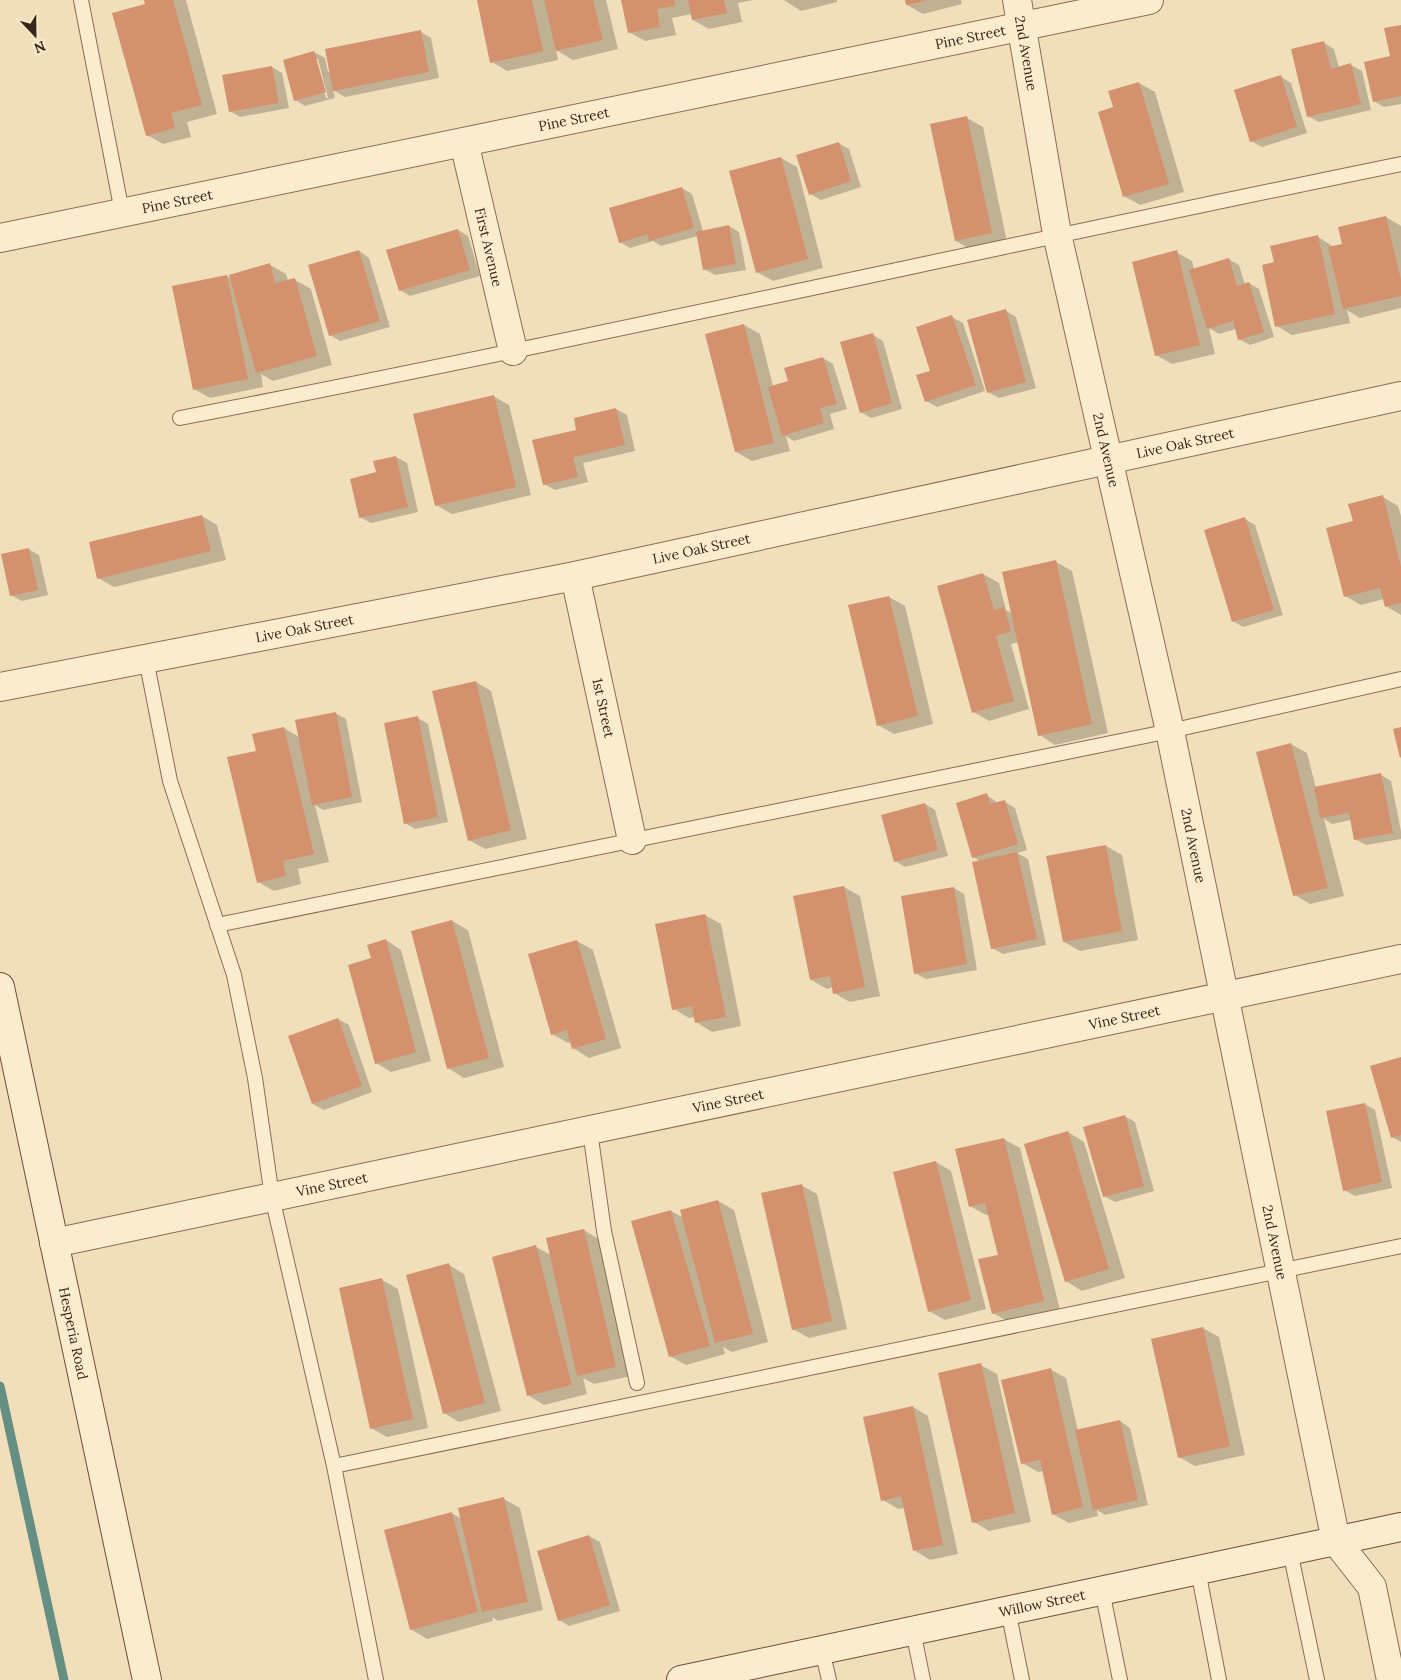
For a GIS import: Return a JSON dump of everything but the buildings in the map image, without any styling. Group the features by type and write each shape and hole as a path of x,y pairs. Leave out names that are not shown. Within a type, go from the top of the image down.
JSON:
{"street":[{"name":"2nd Avenue","path":"1016,0 1023,26 1057,234 1170,731 1336,1541 1372,1587 1391,1680"},
{"name":"Pine Street","path":"0,238 1149,0"},
{"name":"First Avenue","path":"464,142 513,351"},
{"name":"Live Oak Street","path":"0,687 574,576 1401,396"},
{"name":"1st Street","path":"574,576 632,840"},
{"name":"Vine Street","path":"54,1243 590,1132 1401,959"},
{"name":"Hesperia Road","path":"0,987 147,1680"},
{"name":"Willow Street","path":"681,1680 1401,1527"}],"lane":[{"path":"81,0 122,212"},
{"path":"180,418 513,351 1057,234 1401,164"},
{"path":"146,659 170,782 234,975 255,1078 272,1198 334,1466 376,1680"},
{"path":"217,925 1170,731 1401,679"},
{"path":"590,1132 604,1231 637,1383"},
{"path":"334,1466 1401,1246"},
{"path":"1290,1551 1316,1680"},
{"path":"1198,1570 1219,1680"},
{"path":"1102,1590 1120,1680"},
{"path":"1008,1610 1022,1680"},
{"path":"913,1631 923,1680"},
{"path":"822,1650 829,1680"}],"waterway":[{"path":"0,1386 64,1680"}]}
